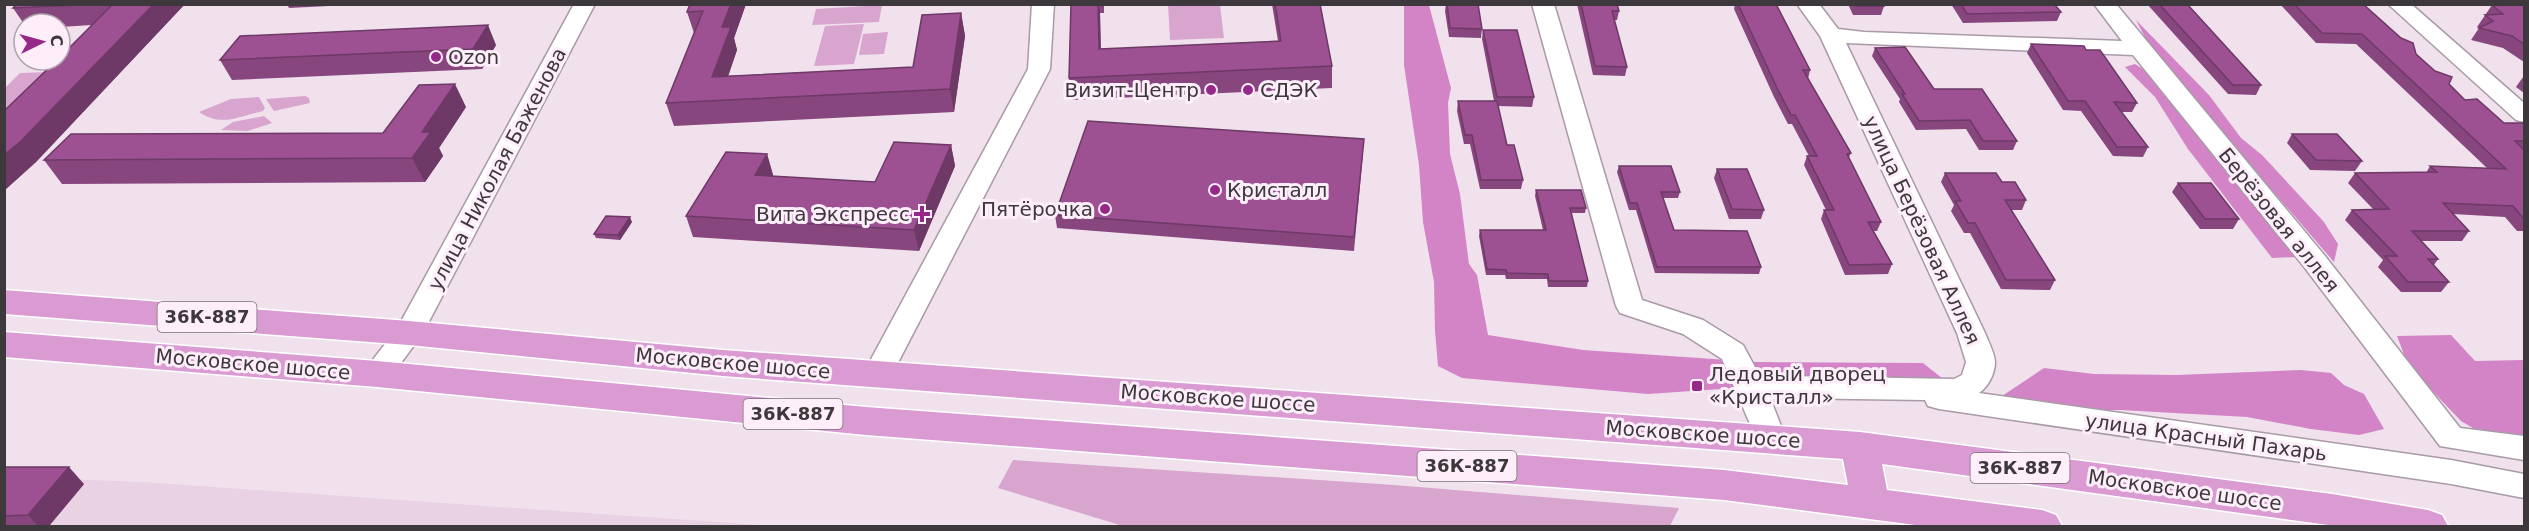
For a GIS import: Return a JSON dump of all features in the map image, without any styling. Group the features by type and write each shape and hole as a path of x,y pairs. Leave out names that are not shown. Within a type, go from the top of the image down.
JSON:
{"main road":[{"name":"Московское шоссе","path":"4,302 409,333 723,363 1860,446 2332,510 2428,526"},
{"name":"Московское шоссе","path":"4,344 377,375 866,421 1724,485 2042,526"},
{"path":"1713,434 1724,485"},
{"path":"1860,446 1870,503"}],"street":[{"name":"улица Николая Баженова","path":"377,375 409,333 585,4"},
{"path":"878,374 1039,69 1043,4"},
{"path":"1543,4 1630,306 1693,327 1733,352 1772,439"},
{"name":"улица Берёзовая Аллея","path":"1807,4 1831,35 1971,333 1981,362 1975,381 1959,390 1888,390"},
{"name":"Берёзовая аллея","path":"2104,4 2315,262 2451,438"},
{"path":"2398,4 2524,115"},
{"path":"1831,35 1864,39 2139,48"},
{"path":"1753,393 1784,387 1888,390"},
{"name":"улица Красный Пахарь","path":"1888,390 2451,472 2524,486"},
{"path":"2451,472 2451,438 2524,448"}],"shaded area":[{"path":"882,5 879,22 812,25 816,9"},
{"path":"1168,5 1220,5 1224,38 1170,40"},
{"path":"1404,5 1429,5 1451,88 1448,103 1450,154 1460,194 1469,264 1477,275 1488,335 1583,350 1757,362 1923,363 1952,386 1921,401 1765,386 1648,394 1462,378 1438,366 1434,282 1423,222 1419,165 1404,65"},
{"path":"2136,20 2209,95 2241,138 2262,155 2324,222 2338,244 2334,262 2152,51"},
{"path":"864,24 854,64 814,66 825,26"},
{"path":"888,32 884,54 859,55 863,34"},
{"path":"2135,64 2149,73 2186,121 2221,159 2297,257 2272,258 2188,149 2155,97 2125,67"},
{"path":"50,72 5,116 5,88 20,73"},
{"path":"305,96 309,98 310,103 274,111 266,99"},
{"path":"259,97 265,108 263,111 238,118 215,119 199,112 231,99"},
{"path":"264,116 272,123 248,131 221,130 233,122"},
{"path":"2451,335 2475,361 2524,360 2524,446 2488,437 2461,421 2423,381 2405,357 2397,336"},
{"path":"2044,368 2094,374 2177,375 2301,370 2331,373 2344,385 2364,394 2384,429 2359,435 2247,417 2120,410 2024,412 2002,396"},
{"path":"1013,460 1394,485 1679,508 1670,526 1123,526 998,488"},
{"path":"5,477 142,482 773,526 5,526"}],"building":[{"path":"17,4 101,4 13,8"},
{"path":"113,4 154,4 21,141 4,155 4,111 45,72 72,72 72,45"},
{"path":"690,4 731,4 722,27 731,27 712,77 913,67 922,15 961,13 950,89 666,103 703,11 687,12"},
{"path":"1071,4 1098,4 1099,49 1281,41 1275,4 1320,4 1332,66 1069,78"},
{"path":"1447,4 1478,4 1482,29 1450,28"},
{"path":"1581,4 1617,4 1619,11 1612,11 1627,67 1595,66"},
{"path":"1738,4 1776,4 1810,70 1803,70 1851,153 1847,154 1881,222 1868,222 1892,264 1849,265 1824,210 1834,210 1807,156 1817,156 1795,115 1791,115"},
{"path":"1856,4 1883,4 1884,6 1856,6"},
{"path":"1961,4 2054,4 2061,12 1967,14"},
{"path":"2159,4 2187,4 2261,85 2233,85"},
{"path":"2294,4 2363,4 2401,38 2413,43 2416,54 2435,71 2452,77 2449,84 2465,100 2477,99 2504,123 2524,123 2524,141 2515,141 2524,150 2524,219 2513,206 2443,203 2469,231 2412,231 2438,259 2428,259 2449,282 2408,282 2385,256 2397,256 2352,210 2389,209 2355,173 2437,172 2430,166 2506,169 2362,34 2322,33"},
{"path":"2492,5 2524,5 2524,44 2512,36 2479,28 2493,21 2485,15 2503,14"},
{"path":"488,25 473,49 220,60 240,36"},
{"path":"1483,30 1517,30 1534,97 1497,97"},
{"path":"2031,44 2084,46 2086,50 2100,50 2137,103 2114,102 2148,147 2117,147 2085,101 2068,101"},
{"path":"1905,47 1934,89 1982,89 2017,141 1983,141 1970,120 1919,121 1902,94 1905,94 1875,48"},
{"path":"455,84 422,132 431,132 412,158 44,160 71,134 383,133 419,85"},
{"path":"1458,101 1497,101 1507,145 1514,145 1523,180 1481,180 1472,135 1465,135"},
{"name":"Кристалл","path":"1088,121 1364,139 1354,237 1055,215"},
{"path":"2292,134 2337,134 2362,161 2316,160"},
{"path":"894,142 951,145 914,230 686,216 726,152 767,154 755,175 875,182"},
{"path":"1619,166 1671,166 1680,192 1661,192 1674,230 1747,231 1761,267 1657,267 1637,203 1630,203"},
{"path":"1717,169 1747,169 1764,210 1732,209"},
{"path":"1945,173 1996,173 2002,182 2015,182 2026,200 2005,200 2055,280 2006,280 1975,223 1968,223 1955,201 1961,201"},
{"path":"2178,183 2211,183 2239,219 2205,219"},
{"path":"1536,190 1581,190 1586,208 1570,208 1588,281 1549,281 1548,274 1507,273 1506,270 1487,269 1480,230 1546,230"},
{"path":"606,216 630,217 618,235 594,234"},
{"path":"4,467 69,467 28,515 4,516"}],"place":[{"name":"Ozon","path":"436,57"},
{"name":"Визит-Центр","path":"1211,90"},
{"name":"СДЭК","path":"1248,90"},
{"name":"Кристалл","path":"1215,190"},
{"name":"Пятёрочка","path":"1105,209"},
{"name":"Вита Экспресс","path":"922,214"},
{"name":"Ледовый дворец «Кристалл»","path":"1697,386"}]}
